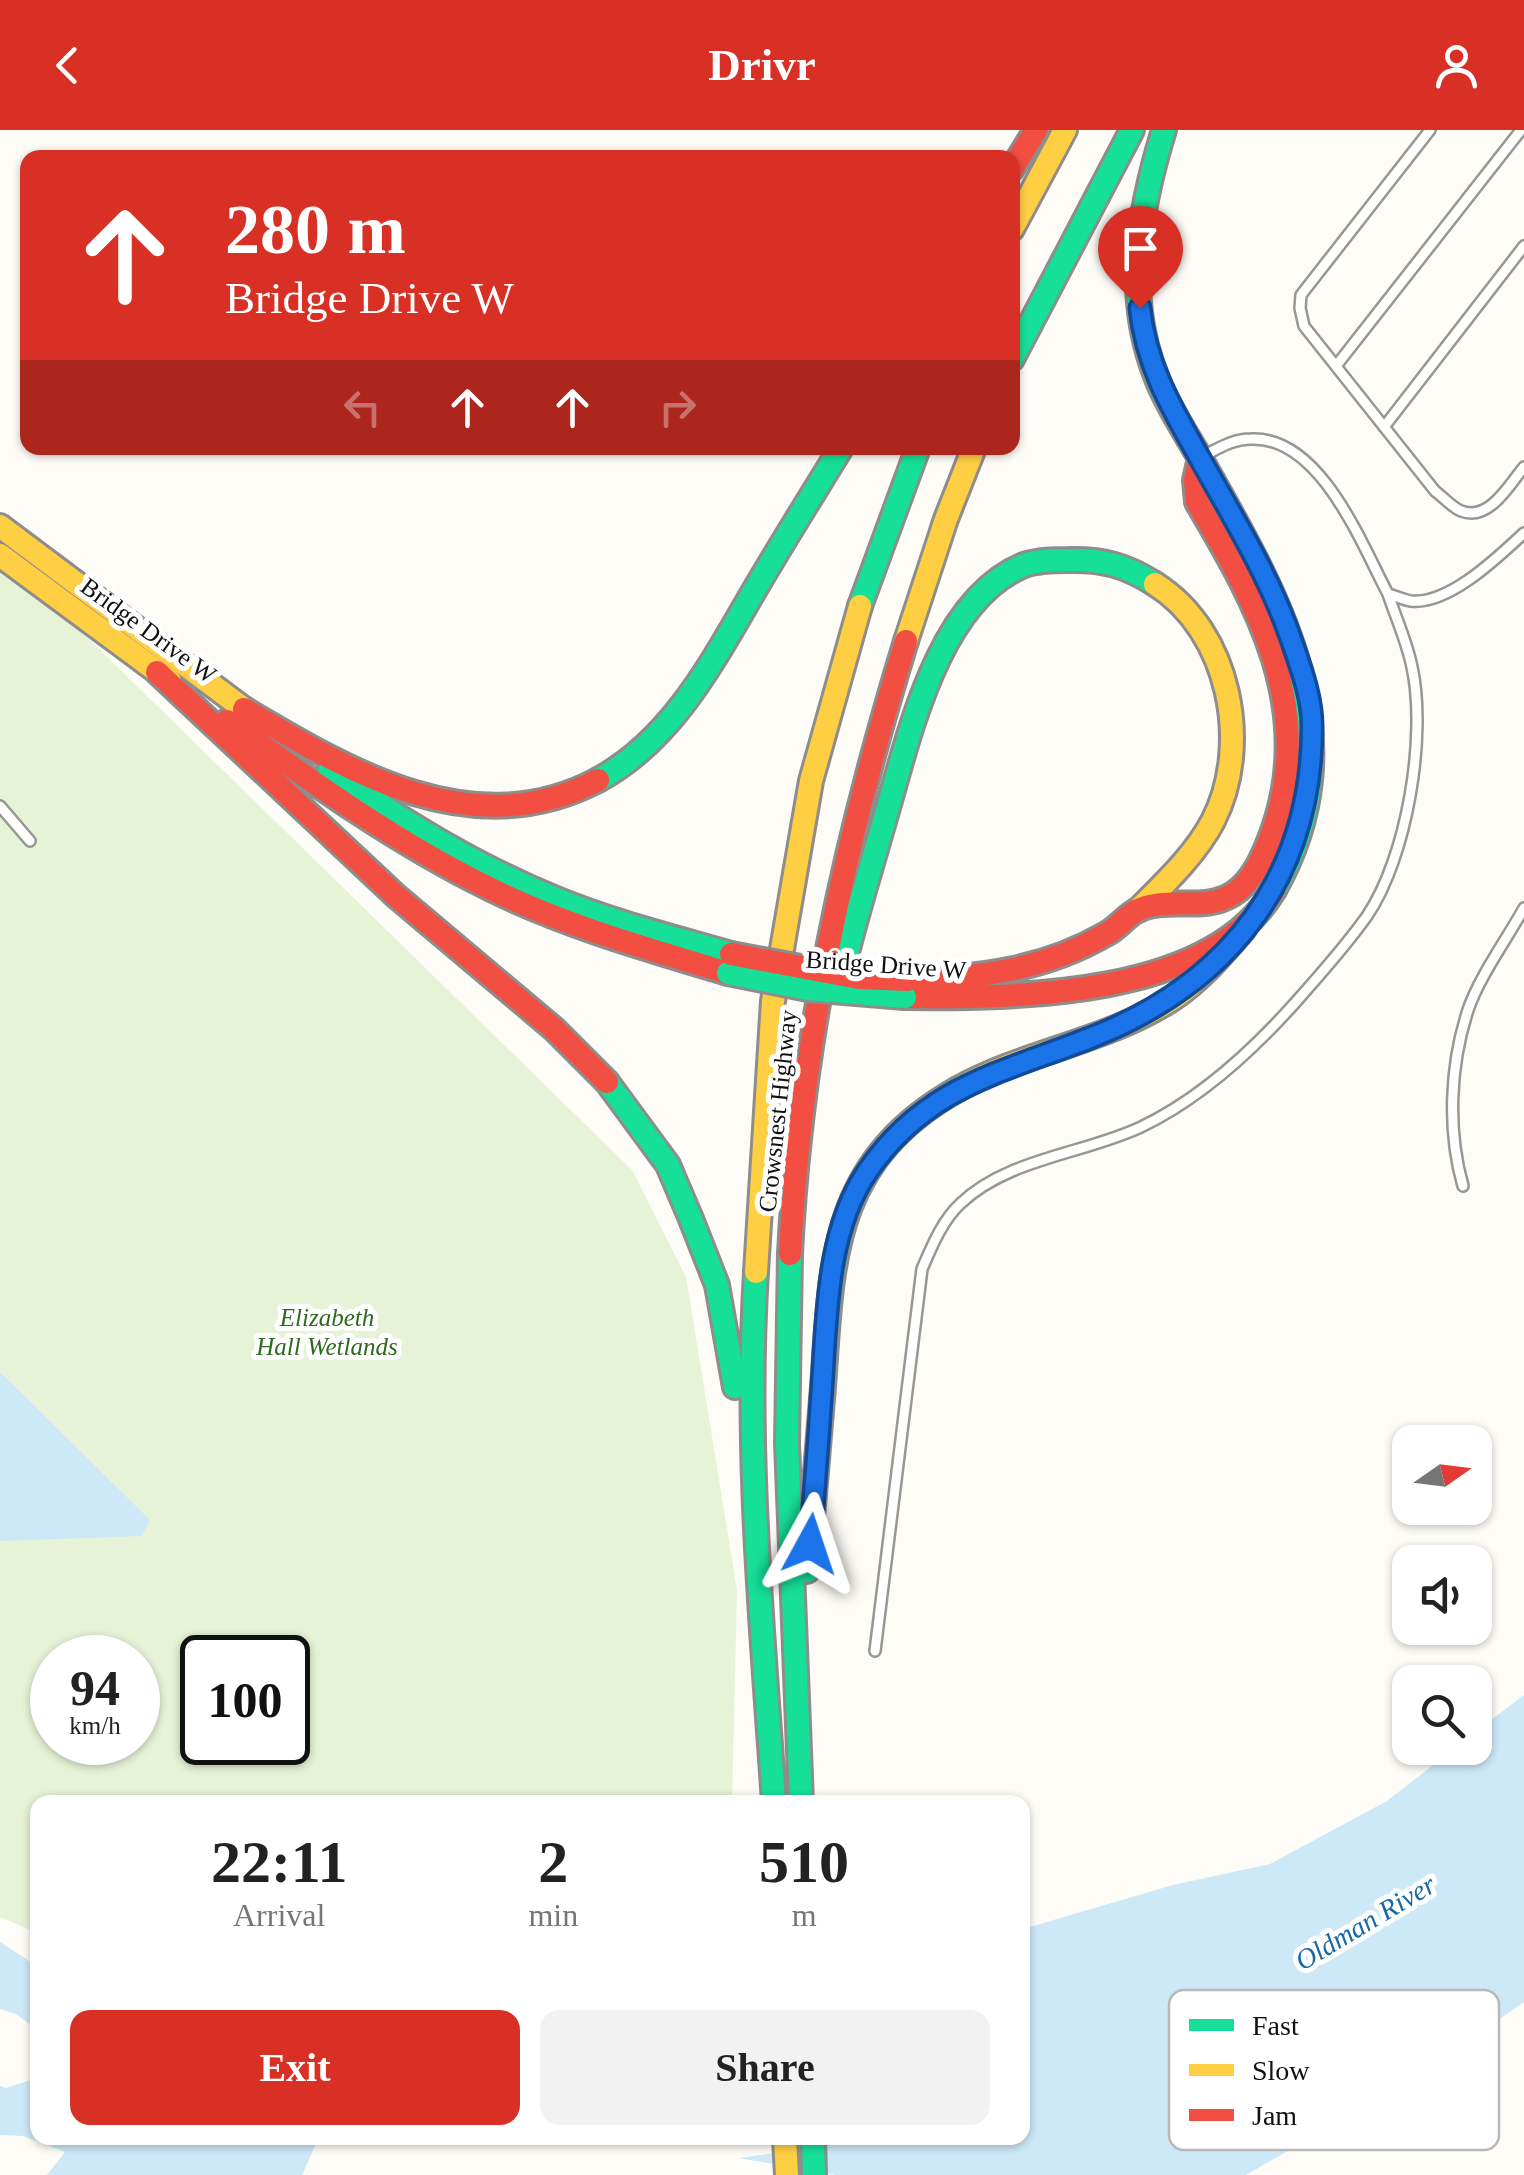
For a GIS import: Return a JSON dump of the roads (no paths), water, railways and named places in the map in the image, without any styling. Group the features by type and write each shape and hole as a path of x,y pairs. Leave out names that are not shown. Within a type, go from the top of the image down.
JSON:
{"main road":[{"path":"1020,156 1036,130"},
{"path":"1020,214 1064,130"},
{"path":"1020,345 1132,130"},
{"name":"Bridge Drive W","path":"0,526 244,709 372,801 432,838 535,890 730,963 808,989 906,989 987,998 1089,986 1185,960 1244,929 1280,878 1307,798 1312,719 1303,673 1267,581 1167,401 1152,365 1140,315 1137,255 1141,213 1164,130"},
{"path":"244,709 346,768 395,788 440,800 482,805 570,792 610,774 646,746 698,679 837,455"},
{"name":"Crowsnest Highway","path":"774,1795 751,1457 750,1382 773,1001 811,781 862,602 915,455"},
{"name":"Crowsnest Highway","path":"801,1795 788,1551 789,1292 791,1226 812,1030 838,890 898,665 971,455"},
{"path":"1138,910 1207,905 1232,896 1252,876 1278,824 1290,771 1290,726 1282,677 1252,604 1197,502 1195,480 1200,458"},
{"name":"Bridge Drive W","path":"4,559 327,793 436,860 493,890 608,938 730,963"},
{"path":"789,1292 832,1012 916,712 961,620 997,583 1024,564 1096,560 1132,569 1163,590 1195,620 1230,698 1234,737 1216,815 1194,852 1138,910"},
{"path":"158,672 396,896 578,1052 601,1075 668,1165 716,1285 730,1350 774,1795"},
{"name":"Bridge Drive W","path":"906,989 1034,967 1116,928 1138,910"},
{"path":"798,1706 828,1312 844,1216 866,1173 895,1137 928,1107 999,1069 1088,1039 1162,1004 1214,963 1244,929"},
{"path":"786,2145 787,2175"},
{"path":"813,2145 814,2175"}],"lane":[{"path":"1430,130 1301,295 1304,326 1435,491 1462,512 1481,512 1495,503 1524,467"},
{"path":"1336,366 1521,130"},
{"path":"1384,427 1524,246"},
{"path":"875,1651 922,1269 933,1244 960,1205 989,1182 1140,1128 1232,1067 1322,973 1369,913 1396,852 1414,788 1412,668 1388,594 1328,486 1302,456 1280,443 1253,438 1232,442 1200,458"},
{"path":"1388,594 1414,602 1442,594 1479,573 1524,533"},
{"path":"0,806 30,840"},
{"path":"1463,1186 1454,1152 1455,1064 1469,1007 1524,908"}],"water":[{"path":"0,1372 150,1520 142,1536 0,1541"},
{"name":"Oldman River","path":"1524,1695 1524,2002 1499,2019 1499,1990 1169,1990 1169,2150 1289,2150 1246,2175 835,2175 739,2158 829,2145 1030,2145 1030,1927 1173,1885 1270,1864 1387,1801 1433,1765 1492,1765 1492,1719"},
{"path":"0,1942 30,1961 30,2025 0,2009"},
{"path":"30,2080 30,2139 0,2135 0,2086 6,2088"},
{"path":"47,2145 315,2145 302,2175 47,2175 65,2152"}],"park label":[{"name":"Elizabeth Hall Wetlands","path":"327,1332"}]}
